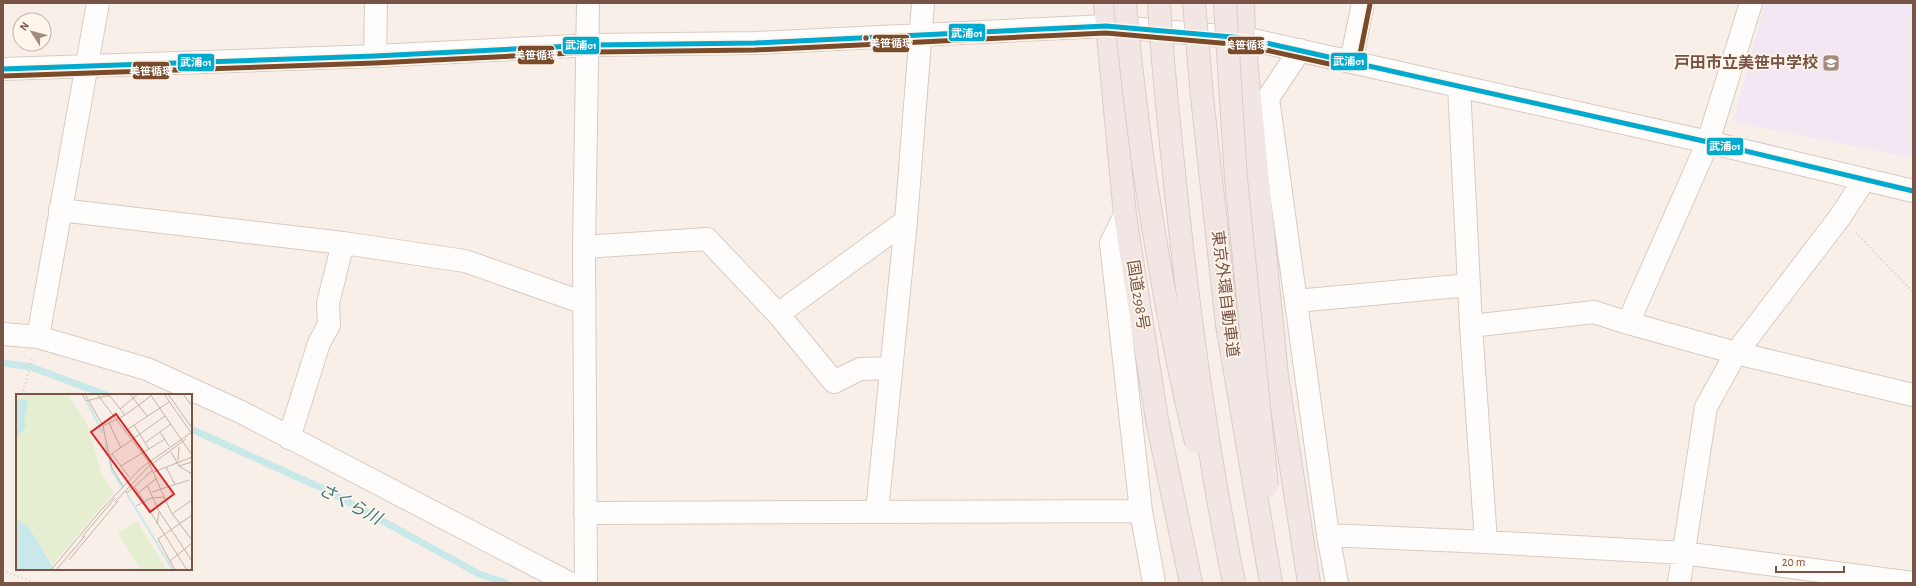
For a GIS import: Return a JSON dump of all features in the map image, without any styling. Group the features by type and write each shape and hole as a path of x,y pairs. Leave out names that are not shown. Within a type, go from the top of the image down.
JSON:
{"highway":[{"name":"国道298号","path":"1105,3 1125,215 1158,420 1191,583"},
{"path":"1125,3 1134,93 1155,245 1174,347 1196,441 1225,539"},
{"path":"1159,3 1181,237 1196,354 1225,539 1234,583"},
{"name":"東京外環自動車道","path":"1194,3 1202,97 1227,325 1271,583"},
{"path":"1225,3 1236,178 1268,496 1275,583"},
{"path":"1243,3 1244,38 1277,376 1309,583"}],"street":[{"path":"36,345 88,66 98,3"},
{"path":"375,56 376,3"},
{"path":"586,583 584,247 589,46 588,3"},
{"path":"877,512 906,221 923,3"},
{"path":"1351,62 1363,3"},
{"path":"1628,323 1708,142 1751,3"},
{"path":"3,69 375,56 589,46 755,43 1106,26 1244,38 1708,142 1913,191"},
{"path":"1300,50 1268,98 1328,536 1337,583"},
{"path":"1459,86 1471,326 1486,542"},
{"path":"1679,583 1706,407 1736,353 1840,217 1864,180"},
{"path":"60,210 343,243 465,261 584,302"},
{"path":"1125,215 1111,243 1141,511 1154,583"},
{"path":"778,314 906,221"},
{"path":"584,247 707,239 778,314 834,382 860,369 891,368"},
{"path":"289,438 319,344 329,325 328,303 343,243"},
{"path":"1296,300 1469,285"},
{"path":"1471,326 1594,312 1736,353 1913,395"},
{"path":"3,334 36,345 147,369 241,412 569,583"},
{"path":"585,513 1141,511"},
{"path":"1328,536 1486,542 1683,553 1913,583"}],"path":[{"path":"1840,217 1913,292"},
{"path":"22,394 36,345"},
{"path":"3,571 36,583"}],"shaded area":[{"name":"戸田市立美笹中学校","path":"1765,3 1913,3 1913,158 1733,122"}],"waterway":[{"name":"さくら川","path":"3,363 31,367 103,394"},
{"name":"さくら川","path":"192,429 328,491 479,574 506,583"}],"transit line":[{"name":"美笹循環","path":"3,76 375,63 594,52 755,50 1106,33 1243,45 1352,69 1358,64 1370,4"},
{"name":"武浦01","path":"3,69 375,56 594,45 755,43 1106,26 1244,38 1708,142 1913,191"}],"place":[{"name":"戸田市立美笹中学校","path":"1831,63"}]}
